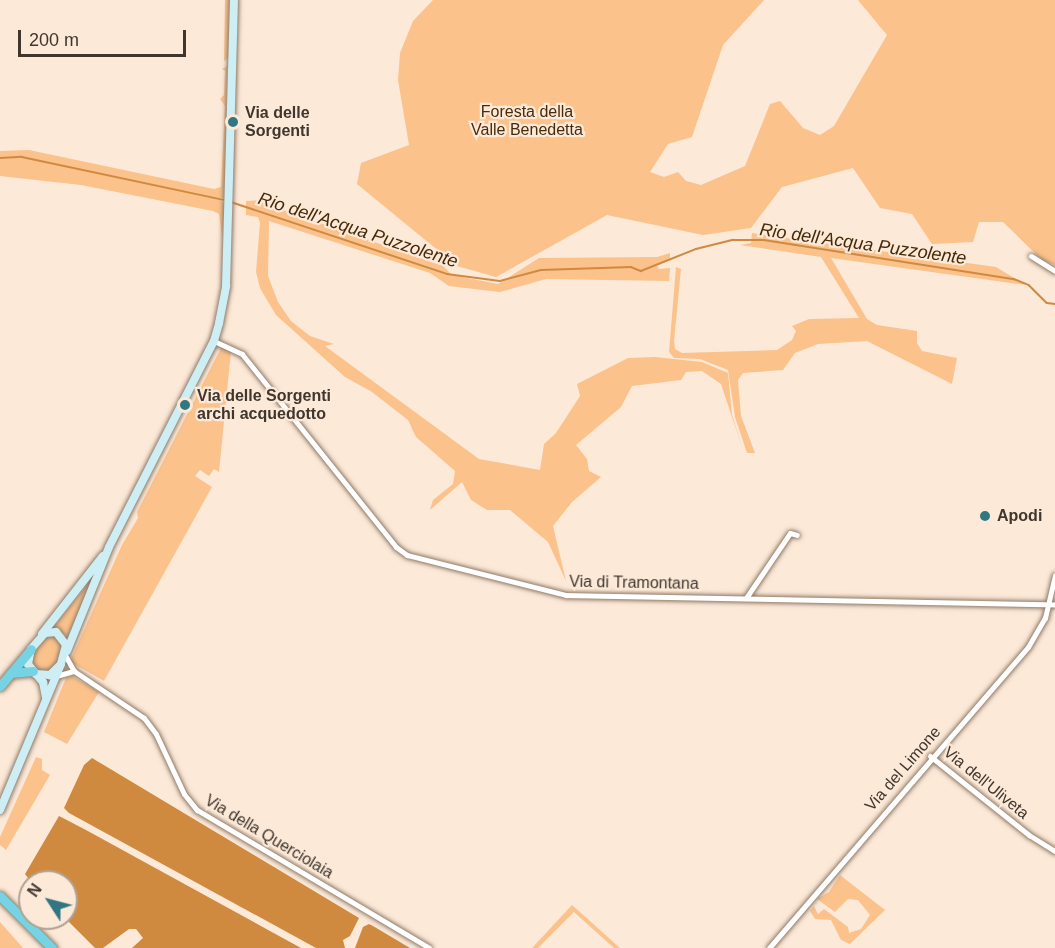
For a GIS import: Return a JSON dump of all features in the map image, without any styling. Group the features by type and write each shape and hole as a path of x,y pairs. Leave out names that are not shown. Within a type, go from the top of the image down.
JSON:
{"highway":[{"path":"0,686 31,648"},
{"path":"11,673 34,673"},
{"path":"0,896 52,948"},
{"path":"0,905 44,948"}],"main road":[{"path":"0,810 110,548 214,341 226,286 234,0"},
{"path":"46,699 46,690 27,659 31,648 110,548"},
{"path":"41,636 53,631 59,633 66,653"},
{"path":"34,673 50,675 61,664"}],"street":[{"path":"1032,256 1055,271"},
{"name":"Via di Tramontana","path":"214,341 243,354 396,547 407,555 555,594 1053,604"},
{"path":"746,598 790,533 797,535"},
{"name":"Via del Limone","path":"769,948 930,756 1028,647 1053,604 1055,575"},
{"name":"Via della Querciolaia","path":"66,653 74,671 144,718 156,734 184,794 197,810 429,948"},
{"path":"56,676 74,671"},
{"name":"Via dell'Uliveta","path":"930,756 1029,835 1055,851"}],"green space":[{"path":"225,0 230,0 230,57 224,61"},
{"name":"Foresta della Valle Benedetta","path":"433,0 764,0 723,45 692,137 668,144 650,172 664,177 678,172 686,181 701,185 745,166 770,104 780,101 803,128 820,135 834,126 887,35 858,0 1055,0 1055,265 1042,260 1003,222 979,222 973,242 932,244 912,214 880,208 853,168 782,187 751,228 703,235 607,215 496,277 457,266 357,184 361,163 409,145 398,80 400,53 413,21"},
{"path":"227,66 225,198 219,198 225,205 222,237 219,214 213,211 81,185 0,176 0,151 29,150 214,189 221,187 225,106 220,99 224,95 225,71 222,69"},
{"path":"266,200 266,204 443,266 452,275 498,284 539,258 657,257 670,253 670,260 657,265 659,269 670,268 669,281 546,279 500,292 449,286 430,273 269,221 268,276 278,302 291,321 310,336 334,344 325,346 479,459 540,470 544,444 556,433 580,396 577,384 628,358 655,357 702,362 728,373 732,415 744,453 721,384 702,371 686,372 681,380 632,386 621,407 576,445 587,459 589,471 601,477 572,502 553,526 566,581 548,542 510,510 487,510 471,500 462,482 430,510 433,500 453,484 455,471 416,437 408,420 372,392 345,377 276,315 260,288 256,272 260,223 258,217 246,215 246,201"},
{"path":"752,233 996,267 1026,285 831,258 867,319 877,325 917,331 917,343 922,351 957,358 952,384 867,341 818,344 795,353 783,370 743,373 738,380 741,416 755,453 747,453 735,417 728,370 700,359 674,358 669,352 676,267 681,269 674,341 675,349 682,353 777,350 792,340 796,331 792,326 809,319 859,318 821,257 740,245 751,243"},
{"path":"222,346 231,351 219,472 214,469 209,476 200,470 195,476 212,487 104,681 72,663 71,659 122,545 138,518 137,512"},
{"path":"93,578 68,636 53,628"},
{"path":"57,635 63,647 57,664 44,673 34,669 32,655 46,638"},
{"path":"72,676 99,692 67,744 44,732 66,678"},
{"path":"36,757 42,759 42,770 50,775 6,850 0,845 0,837"},
{"path":"840,875 885,910 850,944 841,940 831,920 815,919 810,911 814,906 818,914 824,909 848,927 849,933 861,929 870,915 858,900 848,899 835,912 817,899 829,892"},
{"path":"572,905 620,948 614,948 574,912 538,948 532,948"},
{"path":"0,922 23,948 0,948"}],"shaded area":[{"path":"92,758 359,918 350,936 343,940 345,948 316,948 69,813 64,808 84,765"},
{"path":"59,816 301,948 132,948 143,938 136,929 129,929 103,948 95,948 77,930 78,870 27,870"},
{"path":"369,924 410,948 355,948 363,927"}],"waterway":[{"name":"Rio dell'Acqua Puzzolente","path":"0,158 22,157 224,200"},
{"name":"Rio dell'Acqua Puzzolente","path":"231,202 447,274 500,281 541,270 631,267 641,271 696,249 733,240 764,240 1014,279 1029,285 1047,303 1055,304"}],"place":[{"name":"Via delle Sorgenti","path":"233,122"},
{"name":"Via delle Sorgenti archi acquedotto","path":"185,405"},
{"name":"Apodi","path":"985,516"}]}
